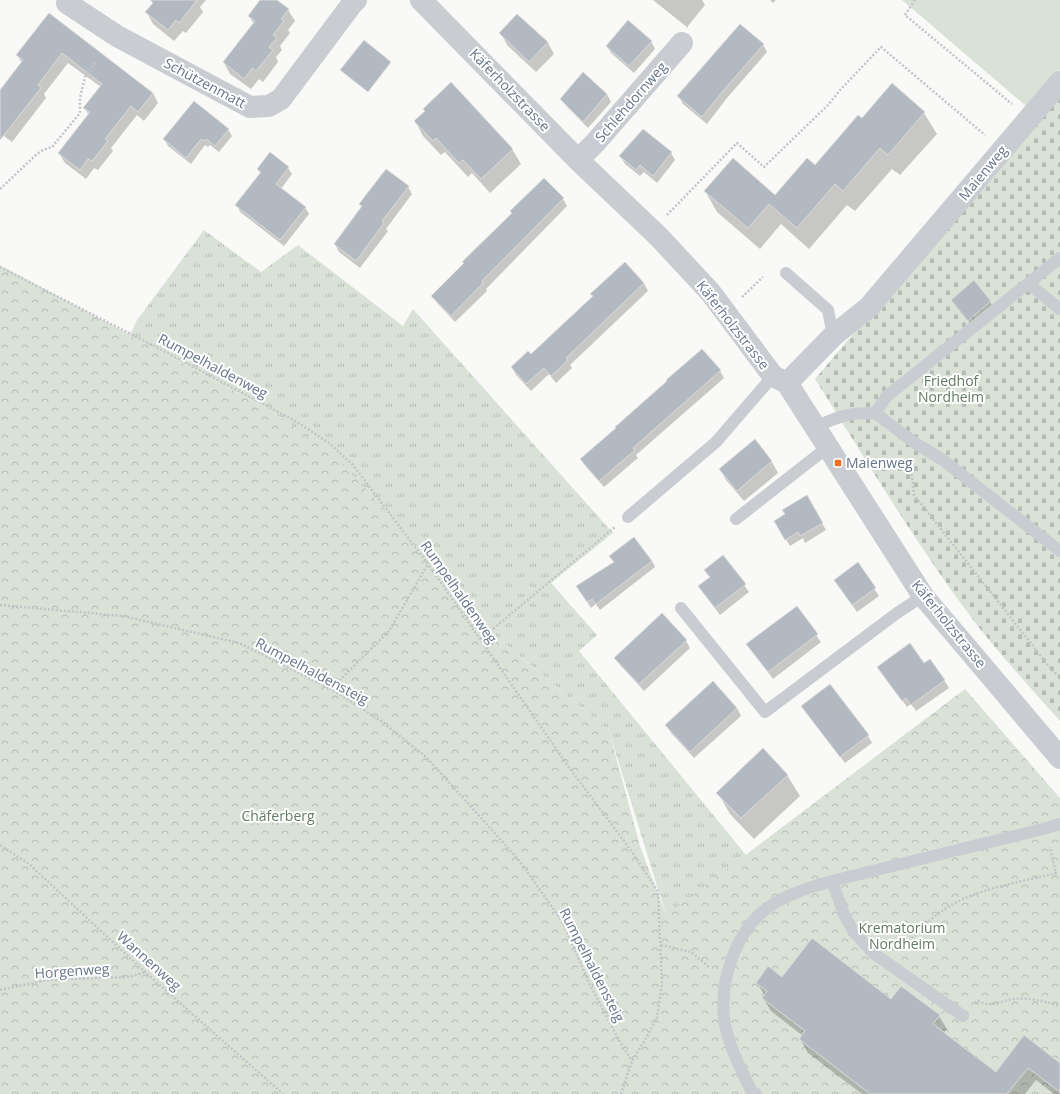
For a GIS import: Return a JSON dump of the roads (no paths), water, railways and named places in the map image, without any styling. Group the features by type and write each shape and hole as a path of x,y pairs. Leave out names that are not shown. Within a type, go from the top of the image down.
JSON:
{"street":[{"name":"Schützenmatt","path":"67,3 117,36 250,107 269,106 281,99 356,0"},
{"name":"Käferholzstrasse","path":"421,0 578,160 659,237 711,293 815,427 923,596 1060,758"},
{"name":"Schlehdornweg","path":"578,160 595,143 682,43"},
{"name":"Maienweg","path":"780,380 868,308 1060,82"}],"lane":[{"path":"875,413 887,396 1060,258"},
{"path":"786,273 828,310 833,336"},
{"path":"1029,284 1060,309"},
{"path":"628,517 716,442 780,380"},
{"path":"815,427 836,417 856,412 875,413 915,443 943,460 1060,551"},
{"path":"736,519 828,447"},
{"path":"681,608 765,712 897,613 923,596"},
{"path":"756,1094 751,1090 731,1045 725,1025 724,1003 726,982 733,956 738,944 759,916 772,905 798,891 832,881 1045,829 1060,824"},
{"path":"832,881 844,914 853,931 873,953 963,1016"}],"place":[{"name":"Maienweg","path":"838,463"}],"park label":[{"name":"Friedhof Nordheim","path":"951,390"},
{"name":"Chäferberg","path":"278,816"},
{"name":"Krematorium Nordheim","path":"902,936"}]}
